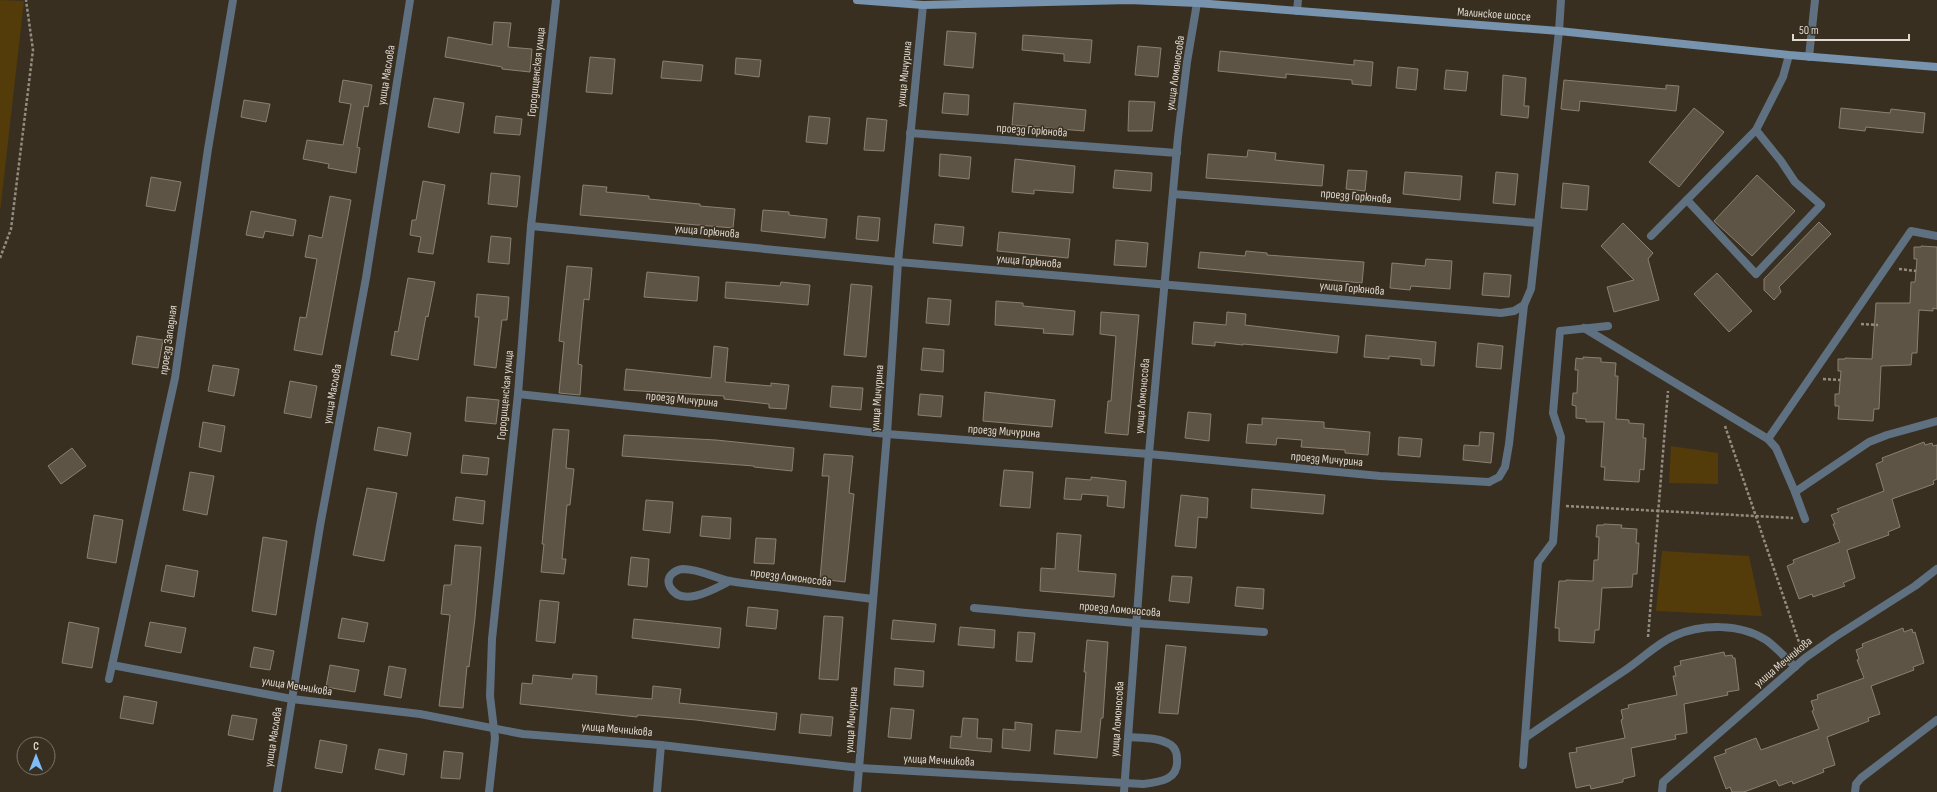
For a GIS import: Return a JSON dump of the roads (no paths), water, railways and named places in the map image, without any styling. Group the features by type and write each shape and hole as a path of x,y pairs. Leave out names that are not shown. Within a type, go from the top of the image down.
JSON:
{"main road":[{"name":"Малинское шоссе","path":"857,0 923,2 1129,0 1197,4 1558,31 1809,57 1937,67"}],"street":[{"name":"проезд Западная","path":"109,680 175,378 208,148 232,0"},
{"name":"улица Маслова","path":"276,792 320,526 366,278 410,0"},
{"name":"Городищенская улица","path":"489,792 495,738 490,696 492,639 518,394 531,226 556,0"},
{"path":"1297,11 1298,0"},
{"path":"1524,305 1531,289 1561,0"},
{"path":"1809,57 1815,0"},
{"name":"улица Мичурина","path":"857,792 887,434 898,262 923,2"},
{"name":"улица Ломоносова","path":"1124,792 1149,454 1173,194 1187,62 1197,4"},
{"path":"1651,236 1756,130 1783,76 1789,55"},
{"path":"1686,200 1756,274 1821,205 1795,182 1781,161 1756,130"},
{"name":"проезд Горюнова","path":"910,133 1177,153"},
{"name":"проезд Горюнова","path":"1173,194 1538,223"},
{"name":"улица Горюнова","path":"531,226 898,262 1501,313 1514,311 1524,305"},
{"path":"1768,439 1911,231 1937,236"},
{"name":"проезд Мичурина","path":"518,394 887,434 1149,454 1380,476 1489,482 1499,477 1505,467 1509,444 1524,305"},
{"path":"1523,766 1538,562 1553,542 1561,436 1553,413 1560,331 1608,326"},
{"path":"1584,328 1768,439 1776,448 1805,519"},
{"path":"1795,492 1869,442 1887,435 1937,421"},
{"name":"проезд Ломоносова","path":"730,581 697,596 679,594 671,589 668,583 669,576 674,571 682,569 692,570 730,581 873,599"},
{"name":"улица Мечникова","path":"1662,792 1664,782 1795,666 1835,637 1915,586 1937,569"},
{"name":"проезд Ломоносова","path":"974,608 1136,623 1264,632"},
{"path":"1525,738 1674,636 1695,630 1721,627 1752,633 1766,640 1795,666"},
{"name":"улица Мечникова","path":"112,665 292,699 420,714 523,734 661,745 860,768 1143,784 1166,780 1175,773 1178,765 1177,755 1172,746 1163,741 1128,737"},
{"path":"1855,792 1856,784 1860,778 1937,720"},
{"path":"657,792 661,745"}]}
